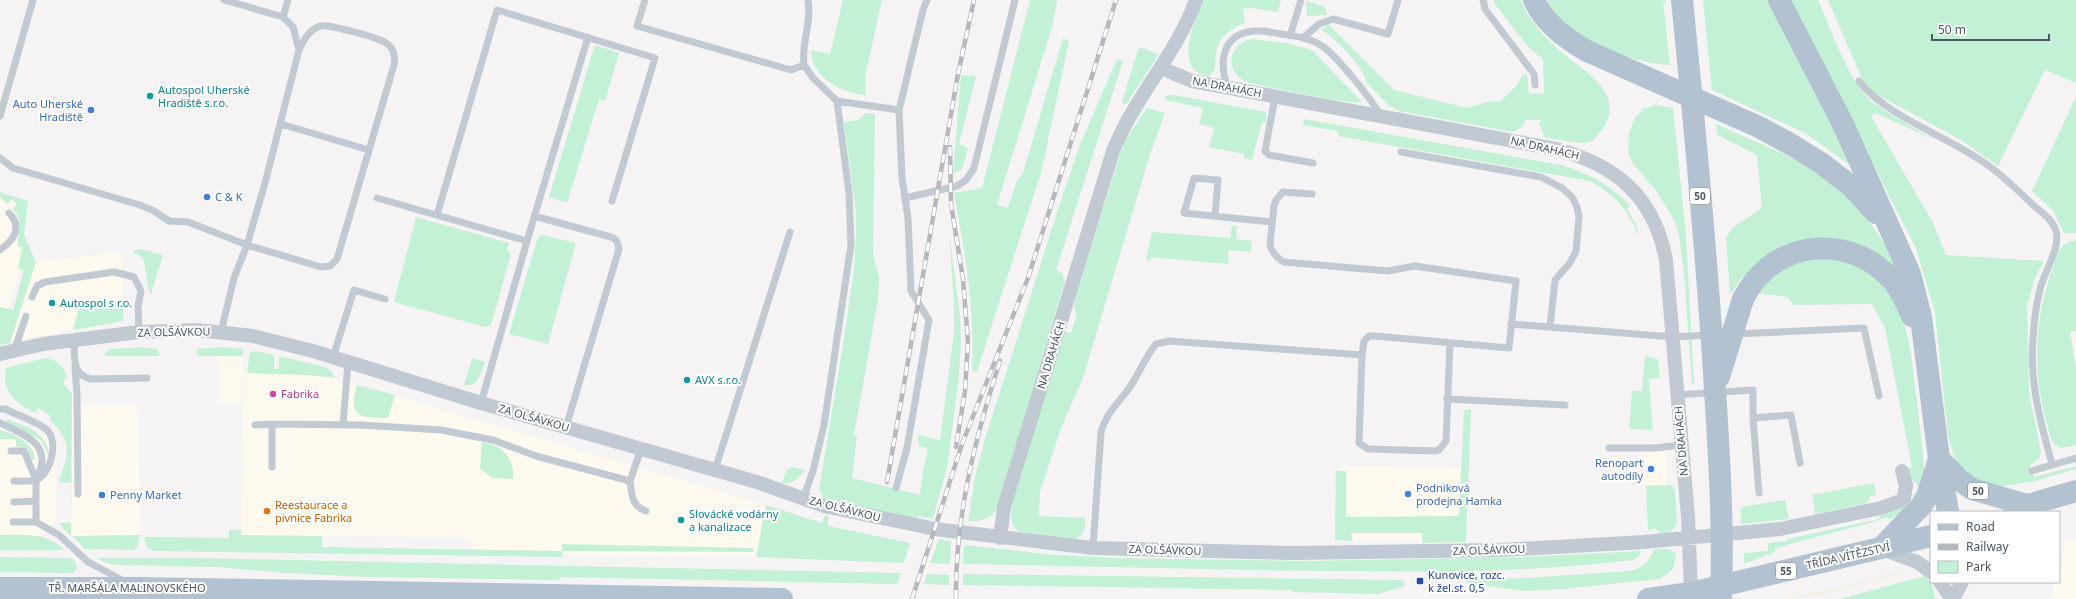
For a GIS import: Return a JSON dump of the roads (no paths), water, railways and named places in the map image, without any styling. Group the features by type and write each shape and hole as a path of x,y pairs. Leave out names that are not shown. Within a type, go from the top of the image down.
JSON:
{"main road":[{"path":"1534,0 1543,16 1554,28 1567,39 1587,52 1759,127 1821,163 1860,194 1872,208 1899,247"},
{"name":"50","path":"1682,0 1695,134 1715,391 1721,506 1721,599"},
{"path":"1779,0 1842,124 1899,247"},
{"name":"50","path":"1899,247 1910,274 1918,306 1939,459 1948,511"},
{"name":"50","path":"1715,391 1743,299 1755,279 1764,270 1791,254 1817,248 1827,248 1858,254 1880,269 1899,289 1914,321 1927,368"},
{"name":"50","path":"1939,459 1961,481 1972,489 2013,510"},
{"name":"50","path":"1881,548 1921,506 1927,497 1939,459"},
{"path":"2013,510 2076,491"},
{"name":"TŘÍDA VÍTĚZSTVÍ","path":"1648,599 1691,596 1930,536"},
{"name":"TŘ. MARŠÁLA MALINOVSKÉHO","path":"0,588 137,588 433,596 782,599"}],"street":[{"name":"NA DRAHÁCH","path":"1000,538 1004,507 1113,151 1125,124 1180,35 1196,0"},
{"name":"NA DRAHÁCH","path":"1161,68 1192,81 1556,148 1584,156 1615,173 1626,182 1647,207 1661,234 1666,260 1689,538 1691,596"},
{"name":"ZA OLŠÁVKOU","path":"0,354 43,344 139,332 197,330 253,336 333,357 481,403 715,470 824,506 915,526 1000,538 1093,548 1293,554 1500,550 1593,546 1689,538 1780,529 1881,508 1904,498 1906,485 1902,471"},
{"path":"1881,548 1917,562 1930,571"},
{"path":"1941,583 1953,599"},
{"path":"1953,599 1956,583"},
{"path":"1953,599 1961,583"}],"lane":[{"path":"0,116 33,0"},
{"path":"224,0 283,17 293,27 299,50"},
{"path":"283,17 288,0"},
{"path":"645,0 637,26 791,70 804,65"},
{"path":"808,0 810,21 805,43 804,65 813,78 837,101 899,110"},
{"path":"896,488 907,448 929,320 911,291 908,218 902,178 899,110 923,10 927,0"},
{"path":"905,198 956,186 970,174 974,168 1015,0"},
{"path":"1290,36 1301,0"},
{"path":"1303,38 1319,24 1333,19 1388,34 1398,0"},
{"path":"1483,0 1485,9 1534,74 1535,86"},
{"path":"437,215 498,10 655,58 612,201"},
{"path":"0,158 13,168 140,205 154,211 168,221 183,221 195,224 247,245 321,267 330,266 337,259 395,61 390,46 382,41 332,26 323,25 308,33 299,50 281,124 247,245 234,278 220,332"},
{"path":"1228,88 1222,69 1223,56 1228,44 1237,36 1256,30 1303,38 1316,43 1327,50 1375,105 1381,116"},
{"path":"481,403 534,216 588,37"},
{"path":"1859,80 1876,99 1978,158 2005,177 2046,216 2054,226 2056,232 2056,244 2040,290 2032,342 2036,396 2052,464"},
{"path":"1275,97 1264,148 1265,151 1268,155 1313,164"},
{"path":"803,499 813,471 824,425 851,245 852,220 837,101"},
{"path":"281,124 369,150"},
{"path":"1401,152 1541,176 1557,184 1572,197 1577,207 1579,217 1576,251 1570,262 1555,280 1550,327"},
{"path":"1215,216 1218,180 1194,178 1184,213 1272,222"},
{"path":"1312,194 1288,192 1280,195 1274,206 1270,239 1271,249 1279,260 1284,262 1387,271 1415,266 1516,281 1509,348 1369,336 1363,343 1359,443 1365,448 1432,451 1440,449 1446,442 1450,343"},
{"path":"377,198 527,241"},
{"path":"0,250 11,242 16,232 15,221 9,213"},
{"path":"534,216 611,237 617,241 619,249 566,427"},
{"path":"715,470 790,232"},
{"path":"32,297 37,286 45,282 114,272 129,274 138,282 141,291 138,306 139,332"},
{"path":"333,357 354,290 385,299"},
{"path":"14,351 26,316"},
{"path":"1512,324 1673,337 1864,328 1879,396"},
{"path":"74,340 77,394 78,494"},
{"path":"1093,548 1100,440 1103,422 1109,412 1131,385 1156,344 1165,341 1174,341 1362,355"},
{"path":"343,425 348,362"},
{"path":"75,367 83,377 92,379 147,378"},
{"path":"1677,396 1753,390 1753,418 1759,493"},
{"path":"1447,399 1565,405"},
{"path":"0,409 5,409 46,429 50,435 53,448 52,459 36,480"},
{"path":"1753,418 1791,415 1800,463"},
{"path":"0,423 32,440 39,448 42,463 36,480 36,522"},
{"path":"272,424 272,467"},
{"path":"255,425 343,425 441,430 493,440 536,456 630,481"},
{"path":"1609,448 1654,448 1681,445"},
{"path":"641,449 630,481 632,500 638,508 646,511"},
{"path":"11,451 24,451 36,480"},
{"path":"2032,471 2076,458"},
{"path":"14,481 36,480"},
{"path":"14,502 36,501"},
{"path":"13,522 36,522 59,535 88,562 137,588"}],"railway":[{"path":"887,482 958,74 974,0"},
{"path":"912,599 962,444 1028,278 1116,0"},
{"path":"950,147 951,204 963,279 968,342 965,391 956,447"},
{"path":"956,599 959,538 968,478 982,419 1000,361"}],"place":[{"name":"Autospol Uherské Hradiště s.r.o.","path":"150,96"},
{"name":"Auto Uherské Hradiště","path":"91,110"},
{"name":"C & K","path":"207,197"},
{"name":"Autospol s r.o.","path":"52,303"},
{"name":"AVX s.r.o.","path":"687,380"},
{"name":"Fabrika","path":"273,394"},
{"name":"Renopart autodíly","path":"1651,469"},
{"name":"Podniková prodejna Hamka","path":"1408,494"},
{"name":"Penny Market","path":"102,495"},
{"name":"Reestaurace a pivnice Fabrika","path":"267,511"},
{"name":"Slovácké vodárny a kanalizace","path":"681,520"},
{"name":"Kunovice, rozc. k žel.st. 0,5","path":"1420,581"}]}
